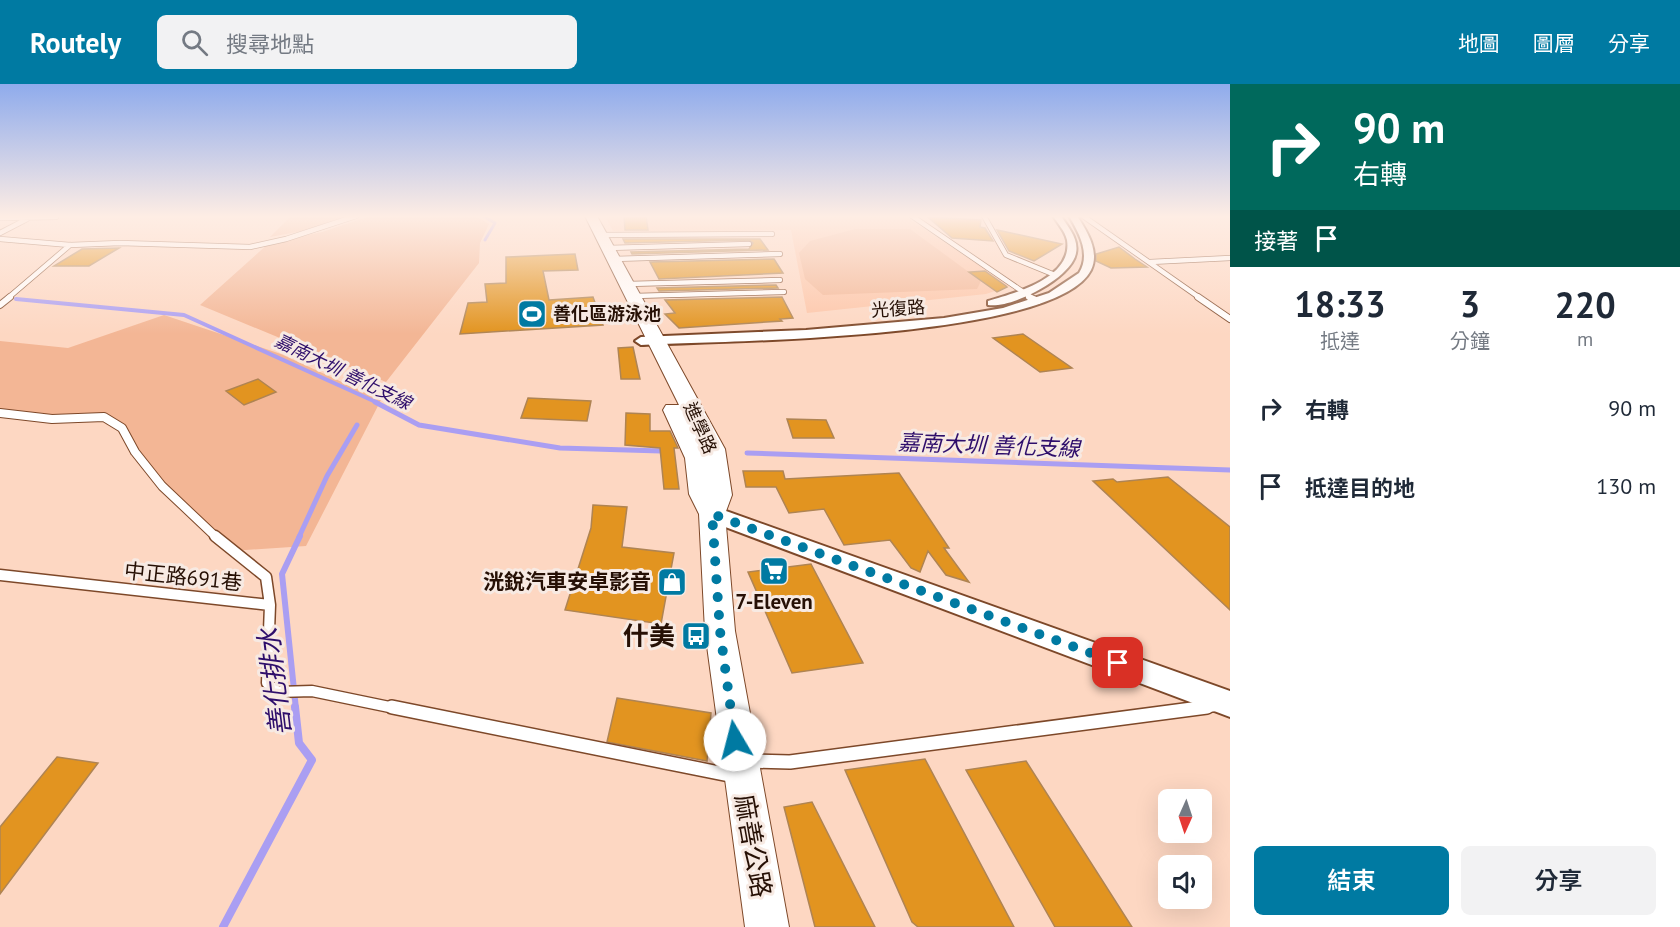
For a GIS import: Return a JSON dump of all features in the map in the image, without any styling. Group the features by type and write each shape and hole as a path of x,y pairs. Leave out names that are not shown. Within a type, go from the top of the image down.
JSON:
{"main road":[{"name":"進學路","path":"601,255 647,337"},
{"name":"進學路","path":"611,255 630,290 697,458 701,494 712,514"},
{"name":"麻善公路","path":"712,514 720,631 740,770 767,927"}],"street":[{"name":"光復路","path":"647,337 915,316 971,309 1022,293 1065,268 1071,255"},
{"name":"光復路","path":"647,337 921,324 975,318 1038,301 1055,294 1084,274 1089,255"},
{"path":"712,514 1230,704"}],"lane":[{"path":"0,305 58,255"},
{"path":"968,255 1022,293 1038,301"},
{"path":"1007,255 1055,275"},
{"path":"1139,255 1230,319"},
{"path":"1149,262 1230,258"},
{"path":"630,290 780,280"},
{"path":"630,290 784,292"},
{"path":"0,413 52,419 104,417 122,428 135,452 162,486 231,551 266,577 270,605"},
{"name":"中正路691巷","path":"0,575 270,605 267,683 278,692 312,691 740,770"},
{"path":"740,770 1230,704"}],"shaded area":[{"path":"255,255 479,255 479,263 386,382 200,305"},
{"path":"796,255 964,255 1010,286 986,294 807,313"},
{"path":"800,255 946,255 981,281 977,289 823,295 805,279"},
{"path":"164,315 281,354 381,400 306,546 231,551 162,486 122,428 104,417 0,413 0,341 68,348"}],"building":[{"path":"72,255 107,255 89,266 54,266"},
{"name":"善化區游泳池","path":"575,255 578,270 543,271 549,300 593,297 603,325 460,334 468,303 487,302 485,284 506,283 506,257"},
{"path":"1020,255 1043,255 1034,261"},
{"path":"1096,255 1130,255 1147,267 1111,268 1096,261"},
{"path":"774,259 783,273 659,279 650,262"},
{"path":"985,271 1007,287 997,292 969,272"},
{"path":"776,285 778,288 659,291 657,288"},
{"path":"782,297 793,318 780,319 782,321 679,328 665,314 675,313 665,300"},
{"path":"1023,334 1072,368 1040,372 993,338"},
{"path":"633,347 640,379 621,379 618,348"},
{"path":"258,379 276,392 244,405 226,391"},
{"path":"528,398 591,401 587,421 521,418"},
{"path":"626,413 650,414 650,431 670,431 678,448 674,448 679,489 664,489 660,448 625,445"},
{"path":"787,419 826,420 834,438 793,438"},
{"path":"743,471 783,471 785,479 899,473 949,548 944,548 969,582 946,575 928,551 920,572 911,568 890,540 844,545 824,509 789,513 776,487 746,487"},
{"path":"1168,477 1230,527 1230,610 1093,481 1113,479 1117,482"},
{"path":"593,505 627,507 622,547 674,553 661,624 565,610 591,528"},
{"path":"811,564 863,663 792,673 748,572"},
{"path":"617,698 711,713 707,761 607,742"},
{"path":"57,757 98,763 0,894 0,827"},
{"path":"925,759 1014,927 918,927 912,922 845,770"},
{"path":"1026,761 1132,927 1055,927 966,770"},
{"path":"812,802 875,927 815,927 784,807"}],"waterway":[{"name":"嘉南大圳 善化支線","path":"16,299 184,315 378,403"},
{"name":"嘉南大圳 善化支線","path":"375,402 419,425 560,448 661,451"},
{"name":"善化排水","path":"299,537 327,476 357,425"},
{"name":"嘉南大圳 善化支線","path":"747,453 1230,470"},
{"name":"善化排水","path":"296,709 282,574 300,536"},
{"name":"善化排水","path":"223,927 312,760 299,743 295,707"}],"place":[{"name":"善化區游泳池","path":"532,314"},
{"name":"7-Eleven","path":"774,571"},
{"name":"洸銳汽車安卓影音","path":"672,582"},
{"name":"什美","path":"696,636"}],"route":[{"path":"735,740 720,631 712,514 1118,663"}]}
